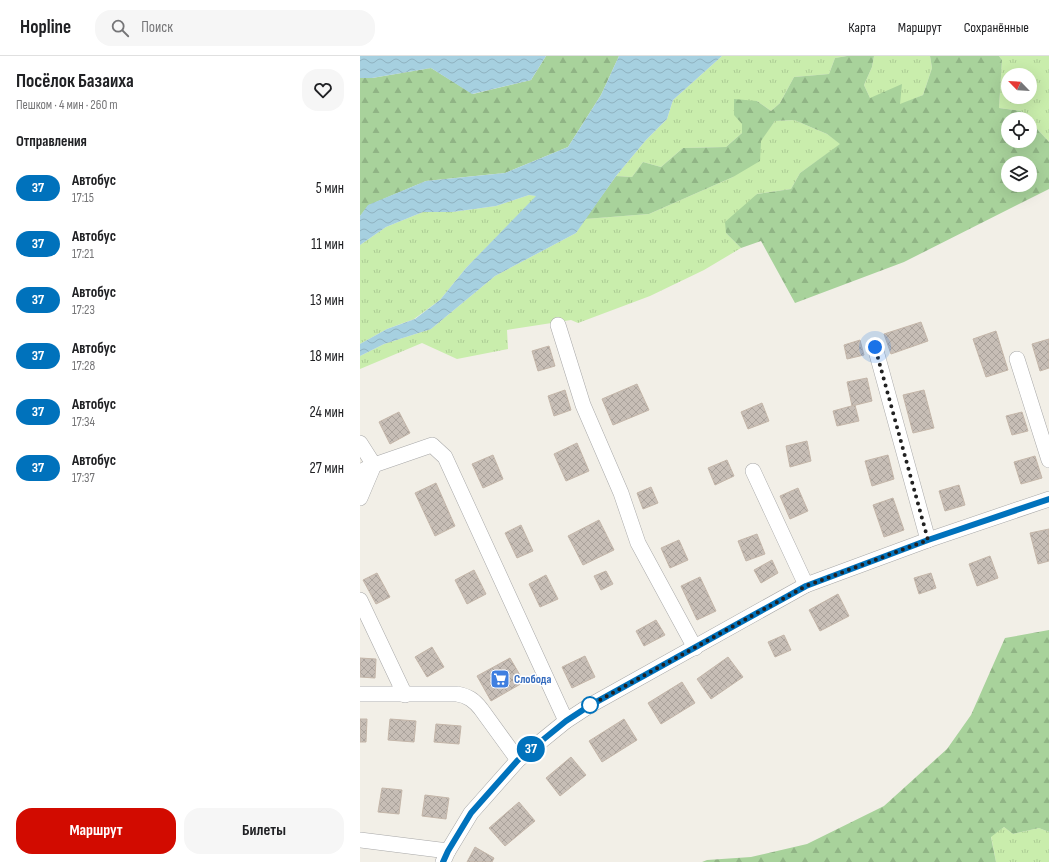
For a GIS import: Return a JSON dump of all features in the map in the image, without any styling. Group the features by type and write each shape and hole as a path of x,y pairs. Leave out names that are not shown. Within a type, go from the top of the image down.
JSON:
{"street":[{"path":"558,325 583,405 621,493 638,543 695,648"},
{"path":"875,347 928,540"},
{"path":"1017,359 1049,460"},
{"path":"360,443 374,465"},
{"path":"360,472 374,465 432,445 445,457 566,721"},
{"path":"360,498 374,465"},
{"path":"753,471 806,586"},
{"path":"360,840 445,857 471,813 518,760 566,721 589,706 806,586 928,540 1049,499"},
{"path":"360,600 405,695"},
{"path":"360,694 457,694 466,696 474,701 481,709 518,760"}],"green space":[{"path":"546,56 619,56 601,95 568,147 505,173 426,181 369,205 360,216 360,78 372,78 431,68 473,94 531,80"},
{"path":"722,56 847,56 835,58 829,74 794,77 780,103 771,111 757,101 742,124 742,133 726,147 683,148 661,167 643,162 632,177 616,176 646,140 667,119 673,100"},
{"path":"847,56 874,56 872,67 864,85 870,98 902,84 900,104 923,95 932,68 930,56 999,56 1002,60 999,108 1022,112 1001,112 1001,148 1037,148 1037,129 1049,142 1049,189 904,262 795,303 761,241 741,248 726,233 725,222 757,194 791,189 800,173 840,144 827,134 794,120 775,121 761,141 760,161 733,177 649,214 585,219 616,176 632,177 643,162 661,167 683,148 726,147 742,133 742,124 734,115 734,99 757,101 771,111 780,103 794,77 829,74 835,58"},
{"path":"874,56 930,56 932,68 923,95 900,105 870,98 864,85 872,67"},
{"path":"999,56 1049,56 1049,142 1037,129 1037,112 1022,112 999,108 1001,76 1001,104 1037,104 1037,68 1002,68 1002,60"},
{"path":"794,120 827,134 841,144 800,173 791,189 757,194 726,233 741,248 704,270 650,296 578,323 571,320 507,330 508,349 457,359 422,343 360,369 360,356 384,344 431,329 495,276 576,233 585,219 649,214 733,177 775,121"},
{"path":"529,195 537,196 466,268 440,300 414,319 387,329 360,344 360,245 386,227 423,212 452,212 496,206"},
{"path":"1049,630 1049,832 1039,828 1013,834 1004,827 991,837 996,862 702,862 707,860 751,857 807,844 884,806 947,749 971,715 1005,638"},
{"path":"1004,827 1013,834 1039,828 1049,832 1049,862 996,862 991,836"}],"water":[{"path":"360,56 546,56 531,80 472,94 431,68 372,78 360,78"},
{"path":"619,56 722,56 673,100 667,119 646,140 616,176 576,233 495,276 431,329 384,344 360,356 360,344 387,329 415,319 440,300 466,268 536,196 529,195 496,206 452,212 423,212 386,227 360,245 360,216 368,205 426,181 505,173 568,147 601,95"}],"building":[{"path":"921,322 928,341 891,354 884,334"},
{"path":"996,331 1008,370 986,377 973,339"},
{"path":"1049,339 1049,368 1040,371 1032,344"},
{"path":"860,340 864,355 847,359 844,345"},
{"path":"549,346 555,366 538,371 532,351"},
{"path":"867,378 872,401 852,406 847,382"},
{"path":"637,384 649,410 613,425 602,399"},
{"path":"565,390 571,410 554,416 548,396"},
{"path":"924,390 934,428 913,433 903,395"},
{"path":"762,403 769,421 748,429 741,412"},
{"path":"855,405 859,421 837,426 833,411"},
{"path":"399,412 410,433 390,444 379,422"},
{"path":"1022,412 1028,431 1012,435 1006,416"},
{"path":"807,441 811,461 790,467 786,446"},
{"path":"577,443 589,471 566,481 554,454"},
{"path":"493,455 503,479 483,488 472,464"},
{"path":"888,455 894,479 872,486 865,461"},
{"path":"1035,456 1042,478 1021,484 1014,462"},
{"path":"727,460 734,476 715,485 708,468"},
{"path":"436,483 455,526 435,536 415,493"},
{"path":"959,485 965,505 945,511 939,491"},
{"path":"651,487 658,503 643,509 637,493"},
{"path":"798,488 808,511 790,519 780,496"},
{"path":"893,498 904,530 884,537 873,505"},
{"path":"599,520 614,550 583,565 568,536"},
{"path":"521,525 533,551 517,558 505,533"},
{"path":"1049,529 1049,561 1038,564 1030,533"},
{"path":"757,534 765,554 746,561 738,541"},
{"path":"679,540 688,560 670,568 661,548"},
{"path":"990,556 998,578 977,586 969,564"},
{"path":"772,560 778,573 761,583 754,570"},
{"path":"474,570 486,594 467,604 455,580"},
{"path":"606,571 613,584 601,590 594,576"},
{"path":"377,573 390,597 376,604 363,580"},
{"path":"931,573 936,588 919,594 914,578"},
{"path":"546,575 558,599 540,607 529,584"},
{"path":"700,577 716,611 697,620 681,586"},
{"path":"838,594 849,616 820,631 809,610"},
{"path":"656,620 665,635 644,646 636,631"},
{"path":"784,635 791,650 775,657 768,642"},
{"path":"432,647 444,667 427,677 415,657"},
{"path":"585,656 595,677 572,688 562,667"},
{"path":"728,657 743,677 711,699 697,679"},
{"path":"360,658 376,659 375,678 360,677"},
{"name":"Слобода","path":"510,658 524,682 491,701 477,676"},
{"path":"682,682 695,703 661,724 648,703"},
{"path":"360,719 367,719 366,742 360,742"},
{"path":"390,719 416,721 414,742 388,740"},
{"path":"624,719 637,740 602,762 589,741"},
{"path":"436,724 461,726 459,744 434,742"},
{"path":"571,757 586,775 560,796 546,778"},
{"path":"382,788 402,790 399,814 378,812"},
{"path":"425,795 449,798 446,819 422,816"},
{"path":"519,802 535,821 505,846 489,828"},
{"path":"475,847 494,858 492,862 467,862"}],"bus line":[{"name":"37","path":"443,862 471,813 518,760 566,721 589,706 806,586 928,540 1049,499"}],"place":[{"name":"Слобода","path":"500,679"}],"route":[{"path":"590,705 589,706 806,586 928,540 875,347"}]}
